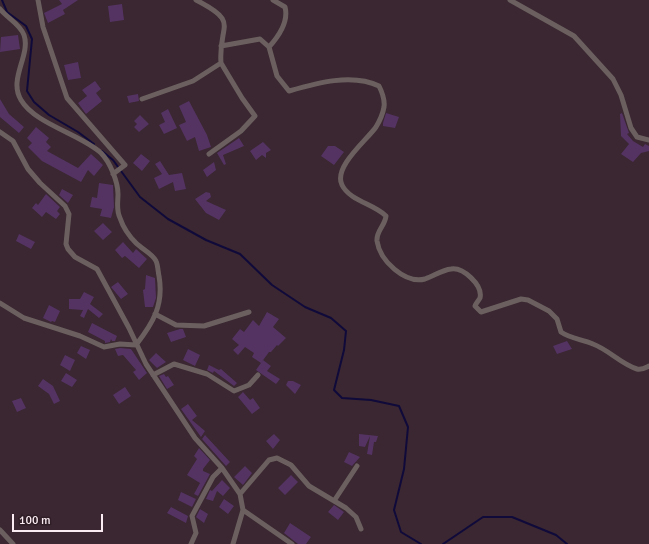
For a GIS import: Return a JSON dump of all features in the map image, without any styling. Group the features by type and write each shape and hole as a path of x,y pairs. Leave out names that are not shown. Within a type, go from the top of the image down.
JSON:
{"street":[{"path":"38,0 43,27 67,98 125,165 113,174"},
{"path":"196,0 214,9 222,16 225,23 221,46 221,63 255,116 242,131 209,154"},
{"path":"270,47 280,36 287,15 285,7 273,0"},
{"path":"510,0 574,36 613,79 621,95 631,128 637,137 649,140"},
{"path":"0,9 19,28 24,36 25,44 16,82 20,99 25,106 35,113 99,152 108,163 113,174 118,193 117,208 119,218 135,243 156,261 160,286 158,310 146,332 136,345"},
{"path":"221,46 260,39 270,47 277,76 289,90 326,82 368,81 379,86 384,106 376,126 345,164 341,174 341,180 342,185 349,194 386,216 386,222 378,232 377,240 379,250 388,264 404,275 416,280 426,279 450,268 461,269 468,274 479,290 480,297 475,306 481,312 521,299 528,300 549,311 557,319 561,332 569,337 592,343 608,351 630,366 639,369 649,366"},
{"path":"142,99 194,81 221,63"},
{"path":"0,132 13,141 28,169 40,183 65,206 69,214 66,244 68,249 75,257 97,269 153,375 195,438 222,468 240,494 243,510 233,544"},
{"path":"0,303 24,318 80,336 104,347 120,344 136,345"},
{"path":"155,314 176,325 204,326 248,312"},
{"path":"153,375 174,364 206,374 234,391 249,384 258,375"},
{"path":"240,494 269,460 277,458 291,465 309,486 346,508 356,517 361,529"},
{"path":"334,501 357,466"},
{"path":"191,544 196,533 192,516 213,477 222,468"},
{"path":"243,510 292,544"},
{"path":"0,530 13,544"}],"building":[{"path":"59,0 78,0 63,10 65,14 48,23 44,13 62,4"},
{"path":"122,4 124,20 110,22 108,6"},
{"path":"18,35 20,49 0,52 1,37"},
{"path":"78,62 81,78 68,80 64,65"},
{"path":"95,81 101,89 96,93 102,101 86,114 78,103 87,96 82,90"},
{"path":"138,94 139,101 129,103 127,96"},
{"path":"0,99 9,114 24,127 19,133 0,117"},
{"path":"189,101 207,135 211,147 199,151 195,137 187,141 179,125 186,122 179,106"},
{"path":"168,109 177,128 164,134 159,125 165,122 161,113"},
{"path":"386,113 399,117 395,128 383,126"},
{"path":"622,113 629,133 627,134 633,141 643,147 645,144 649,146 649,151 641,153 633,162 621,154 629,144 621,136 620,114"},
{"path":"140,115 149,124 139,132 134,127 137,124 134,121"},
{"path":"36,127 49,138 46,142 51,147 47,151 78,168 91,154 103,165 94,176 88,170 81,182 42,161 28,147 32,143 27,138"},
{"path":"239,138 244,146 223,155 226,164 224,165 217,153"},
{"path":"263,142 271,150 266,153 266,158 262,155 256,160 250,151"},
{"path":"328,146 335,146 344,152 334,165 321,156"},
{"path":"141,154 150,161 142,171 133,163"},
{"path":"160,161 169,175 182,173 186,189 175,191 173,182 159,189 154,178 162,174 155,164"},
{"path":"214,162 216,170 207,177 203,170"},
{"path":"99,183 113,185 114,207 111,218 100,216 102,209 90,207 92,197 97,198"},
{"path":"62,189 73,195 68,203 59,195"},
{"path":"206,192 210,193 211,197 206,201 226,210 219,220 206,213 195,199"},
{"path":"46,194 60,207 57,211 60,214 56,219 46,212 42,217 32,208 36,203 38,205"},
{"path":"103,223 112,232 103,240 94,231"},
{"path":"19,234 35,242 31,249 16,241"},
{"path":"123,242 133,253 136,249 147,259 139,268 125,256 122,258 115,250"},
{"path":"146,275 155,278 156,298 153,307 145,307 143,290 145,289"},
{"path":"118,282 128,294 121,299 111,287"},
{"path":"84,292 94,297 90,304 103,314 99,318 88,309 84,318 80,316 83,310 69,309 69,299 80,299"},
{"path":"49,305 60,311 55,322 51,322 43,318"},
{"path":"267,312 279,319 273,327 286,338 271,352 269,352 261,363 252,357 254,353 245,347 238,355 233,350 239,345 232,339 240,329 244,332 253,320 259,326"},
{"path":"92,323 117,336 115,341 112,341 111,339 110,342 105,343 105,341 88,332"},
{"path":"183,329 186,337 171,342 167,333"},
{"path":"567,341 572,349 557,354 553,346"},
{"path":"81,346 90,350 86,359 77,353"},
{"path":"115,349 131,349 147,373 139,380 133,372 136,370 123,355 118,356"},
{"path":"188,349 200,355 195,366 183,360"},
{"path":"156,353 166,362 157,368 149,360"},
{"path":"65,355 75,360 70,371 60,365"},
{"path":"263,360 271,366 267,371 280,379 276,384 256,370"},
{"path":"209,365 219,370 221,369 237,383 234,386 214,371 213,373 207,370"},
{"path":"66,373 77,380 72,387 61,381"},
{"path":"164,374 166,377 168,376 174,385 167,389 159,376"},
{"path":"43,379 53,386 60,401 54,404 49,394 38,386"},
{"path":"288,381 293,381 301,385 295,394 286,385"},
{"path":"125,387 131,396 119,404 113,395"},
{"path":"243,392 250,400 253,398 260,408 252,414 238,397"},
{"path":"21,398 26,408 17,412 12,401"},
{"path":"188,404 197,416 192,420 205,431 201,437 181,409"},
{"path":"274,434 280,440 273,449 266,441"},
{"path":"359,434 378,436 376,442 374,442 372,455 367,454 370,436 365,447 359,446"},
{"path":"205,435 230,462 226,466 202,439"},
{"path":"199,448 210,460 203,471 210,474 198,496 194,494 200,483 187,475 197,459 194,456"},
{"path":"349,452 360,457 352,466 344,462"},
{"path":"245,466 252,473 243,485 234,477"},
{"path":"291,475 298,482 285,495 278,488"},
{"path":"222,480 230,488 223,496 217,491 213,501 206,499 210,490 212,491"},
{"path":"181,492 196,499 192,507 178,500"},
{"path":"224,499 234,506 228,514 219,507"},
{"path":"334,505 344,512 338,520 328,512"},
{"path":"171,507 188,516 186,523 167,513"},
{"path":"200,509 208,514 204,523 196,517"},
{"path":"290,523 311,537 306,544 298,544 284,533"}],"waterway":[{"path":"2,0 7,12 26,26 32,39 27,91 34,102 49,115 78,132 94,144"},
{"path":"102,151 113,160 140,197 168,219 206,240 240,254 272,285 305,307 331,318 346,331 344,350 334,390 342,398 371,400 399,406 408,427 404,469 394,510 401,532 421,544"},
{"path":"443,544 483,517 512,517 556,535 567,544"}]}
